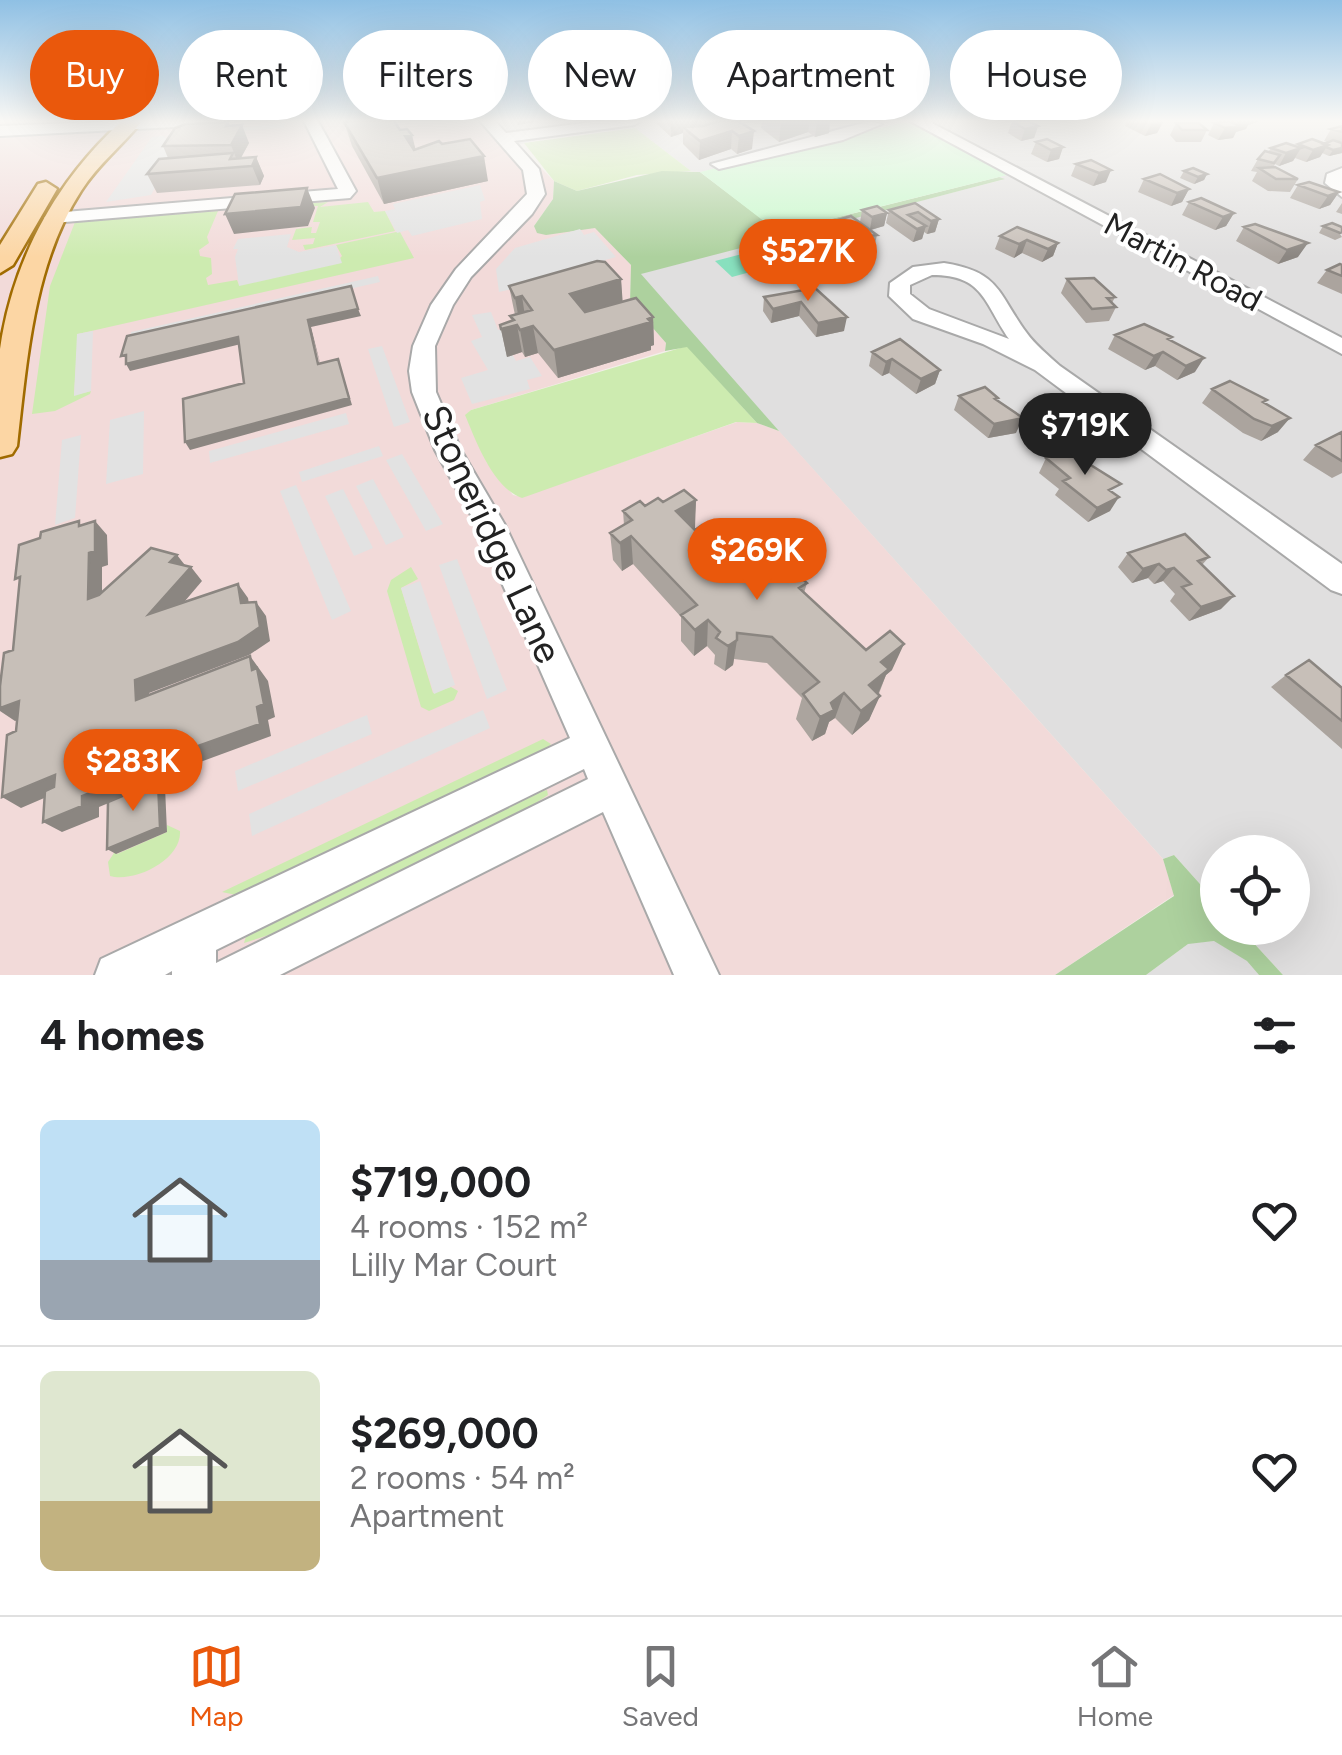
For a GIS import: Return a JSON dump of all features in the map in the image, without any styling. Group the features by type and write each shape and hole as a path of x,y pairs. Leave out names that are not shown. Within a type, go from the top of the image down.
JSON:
{"main road":[{"path":"0,265 10,230 68,166"},
{"path":"0,446 25,288 53,218 88,166"}],"street":[{"path":"53,218 344,194 347,191 334,166"},
{"name":"Stoneridge Lane","path":"528,166 534,174 536,194 526,210 468,268 448,294 424,346 422,382 448,450 491,525 697,975"},
{"name":"Martin Road","path":"1003,166 1342,347"},
{"path":"1342,173 1333,178 1333,184 1342,192"},
{"path":"1051,370 1024,344 997,297 984,283 965,274 935,269 914,273 900,283 899,296 915,311 991,338 1051,370 1342,581"},
{"path":"117,975 194,956 592,746"},
{"path":"232,975 610,788"}],"shaded area":[{"path":"0,166 540,166 554,181 553,199 534,226 595,227 631,265 630,302 666,343 665,351 471,410 466,415 487,463 513,495 522,497 737,422 757,423 779,431 1163,859 1174,895 1055,975 0,975"},
{"path":"131,166 167,166 151,195 106,202"},
{"path":"685,166 724,166 700,172"},
{"path":"991,166 1342,166 1342,975 1283,975 1256,945 1310,945 1310,835 1200,835 1200,884 1174,855 1163,859 641,274 1002,180 999,177 1006,175"},
{"path":"480,185 485,200 480,202 482,219 412,236 408,230 397,233 385,211 395,209 393,204"},
{"path":"580,229 584,235 594,232 616,257 605,260 609,266 499,292 496,269 515,248"},
{"path":"291,234 287,247 299,252 336,245 342,263 239,286 235,257 238,249 233,249 238,239"},
{"path":"378,276 380,282 130,339 131,332"},
{"path":"491,312 498,330 511,326 507,345 516,361 530,357 542,376 527,380 530,389 472,404 461,378 488,370 471,341 482,337 472,315"},
{"path":"93,331 91,391 74,396 77,334"},
{"path":"382,346 410,422 394,427 368,349"},
{"path":"144,411 143,474 106,484 110,420"},
{"path":"346,413 349,424 210,463 209,451"},
{"path":"81,435 75,518 55,525 62,440"},
{"path":"379,446 383,456 302,482 299,472"},
{"path":"402,454 443,524 426,531 386,460"},
{"path":"373,479 404,537 386,545 356,486"},
{"path":"296,485 351,611 332,620 280,491"},
{"path":"343,489 373,548 354,556 325,496"},
{"path":"457,559 507,690 487,699 439,565"},
{"path":"420,581 455,685 434,694 401,588"},
{"path":"483,710 490,728 252,836 249,814"},
{"path":"367,715 372,734 238,791 235,771"},
{"path":"1189,943 1222,945 1248,961 1259,975 1146,975"}],"green space":[{"path":"543,166 685,166 691,171 637,175 577,191 554,181"},
{"path":"723,166 992,166 1007,175 778,232 700,172"},
{"path":"662,171 700,172 779,232 999,177 1005,179 641,274 779,431 757,423 687,347 665,351 666,343 630,302 631,265 595,228 537,233 534,226 553,199 554,181 577,191"},
{"path":"328,202 320,207 368,202 374,212 385,211 395,231 305,250 303,245 313,244 315,238 292,240 296,229 312,227 311,233 316,233 320,222 313,222 318,206 278,206"},
{"path":"218,211 207,237 209,243 199,250 200,256 211,258 208,285 237,280 239,285 340,258 336,245 396,232 400,232 414,258 78,334 74,395 91,391 90,394 55,411 32,414 50,286 75,222"},
{"path":"777,245 795,260 732,277 715,261"},
{"path":"687,346 757,423 736,422 522,498 494,474 465,415 471,410"},
{"path":"411,567 418,579 401,588 433,693 451,687 458,691 454,700 429,711 421,707 387,591 391,580"},
{"path":"543,739 551,744 545,750 251,890 236,895 222,892"},
{"path":"547,790 548,795 525,810 275,933 244,943 247,933 524,796"},
{"path":"167,825 180,831 179,842 165,860 131,876 110,876 108,862 116,850 117,854 167,832"},
{"path":"1174,855 1200,884 1200,943 1188,944 1146,975 1055,975 1174,896 1163,859"},
{"path":"1221,945 1256,945 1283,975 1259,975 1247,961"}],"building":[{"path":"153,166 245,166 147,174"},
{"path":"370,166 433,166 377,178"},
{"path":"1082,166 1111,170 1099,173"},
{"path":"1275,167 1298,179 1276,179 1259,168"},
{"path":"1193,168 1207,174 1198,177 1184,171"},
{"path":"1160,174 1189,189 1177,193 1144,179"},
{"path":"1309,182 1339,192 1328,196 1298,185"},
{"path":"307,188 301,207 225,214 235,194"},
{"path":"1201,198 1234,213 1223,217 1189,202"},
{"path":"915,203 939,219 931,221 918,212 908,215 926,226 917,229 889,210"},
{"path":"877,206 887,213 872,217 862,210"},
{"path":"851,216 877,235 841,238 857,251 839,256 813,234 843,226 835,221"},
{"path":"1332,223 1342,227 1342,232 1323,226"},
{"path":"1255,224 1308,243 1287,250 1244,227"},
{"path":"1017,227 1058,243 1048,249 1027,240 1019,244 1000,236"},
{"path":"605,262 621,279 570,294 585,312 636,298 653,317 648,319 651,322 554,350 533,326 501,329 500,325 514,320 510,316 532,310 522,296 515,298 509,286"},
{"path":"1340,264 1342,276 1327,270"},
{"path":"1094,278 1115,297 1107,298 1116,307 1092,309 1067,279"},
{"path":"351,286 358,309 308,320 318,364 338,359 349,398 185,442 183,399 244,383 238,337 126,364 126,355 121,356 127,336"},
{"path":"815,288 847,317 818,323 801,302 773,309 764,297"},
{"path":"1144,324 1204,358 1186,366 1163,352 1154,356 1115,335"},
{"path":"900,339 940,370 921,379 892,359 886,362 872,352"},
{"path":"1230,381 1267,400 1263,402 1290,418 1272,426 1254,419 1212,389"},
{"path":"985,387 1023,418 994,424 959,396"},
{"path":"1342,432 1342,461 1316,445"},
{"path":"1065,449 1121,484 1109,490 1119,497 1097,508 1063,481 1070,478 1046,458"},
{"path":"684,490 696,500 676,511 695,530 702,525 720,538 713,542 731,560 757,543 807,583 799,588 866,650 890,631 904,644 881,662 889,669 869,685 880,696 861,711 844,693 831,703 834,710 820,717 803,694 819,682 772,637 737,633 737,640 728,646 716,638 720,632 708,620 695,630 681,615 697,605 631,536 620,543 610,533 632,520 623,511 640,501 645,506 658,498 663,502"},
{"path":"79,521 79,526 95,521 95,551 89,553 88,599 99,595 151,548 177,555 170,562 191,567 149,614 238,584 241,603 256,602 260,627 238,642 135,680 136,700 250,656 252,670 257,668 264,704 257,707 260,724 159,760 159,765 82,796 82,806 43,822 45,791 54,787 55,775 2,797 7,735 16,731 19,701 0,708 0,686 4,653 13,650 19,545 40,538 41,532"},
{"path":"1185,534 1209,557 1198,561 1234,596 1201,607 1182,587 1191,584 1174,568 1166,570 1159,564 1143,569 1128,553"},
{"path":"1309,660 1342,688 1342,721 1286,675"},
{"path":"144,780 144,787 158,782 160,827 107,849 108,802 125,795 125,787"}]}
